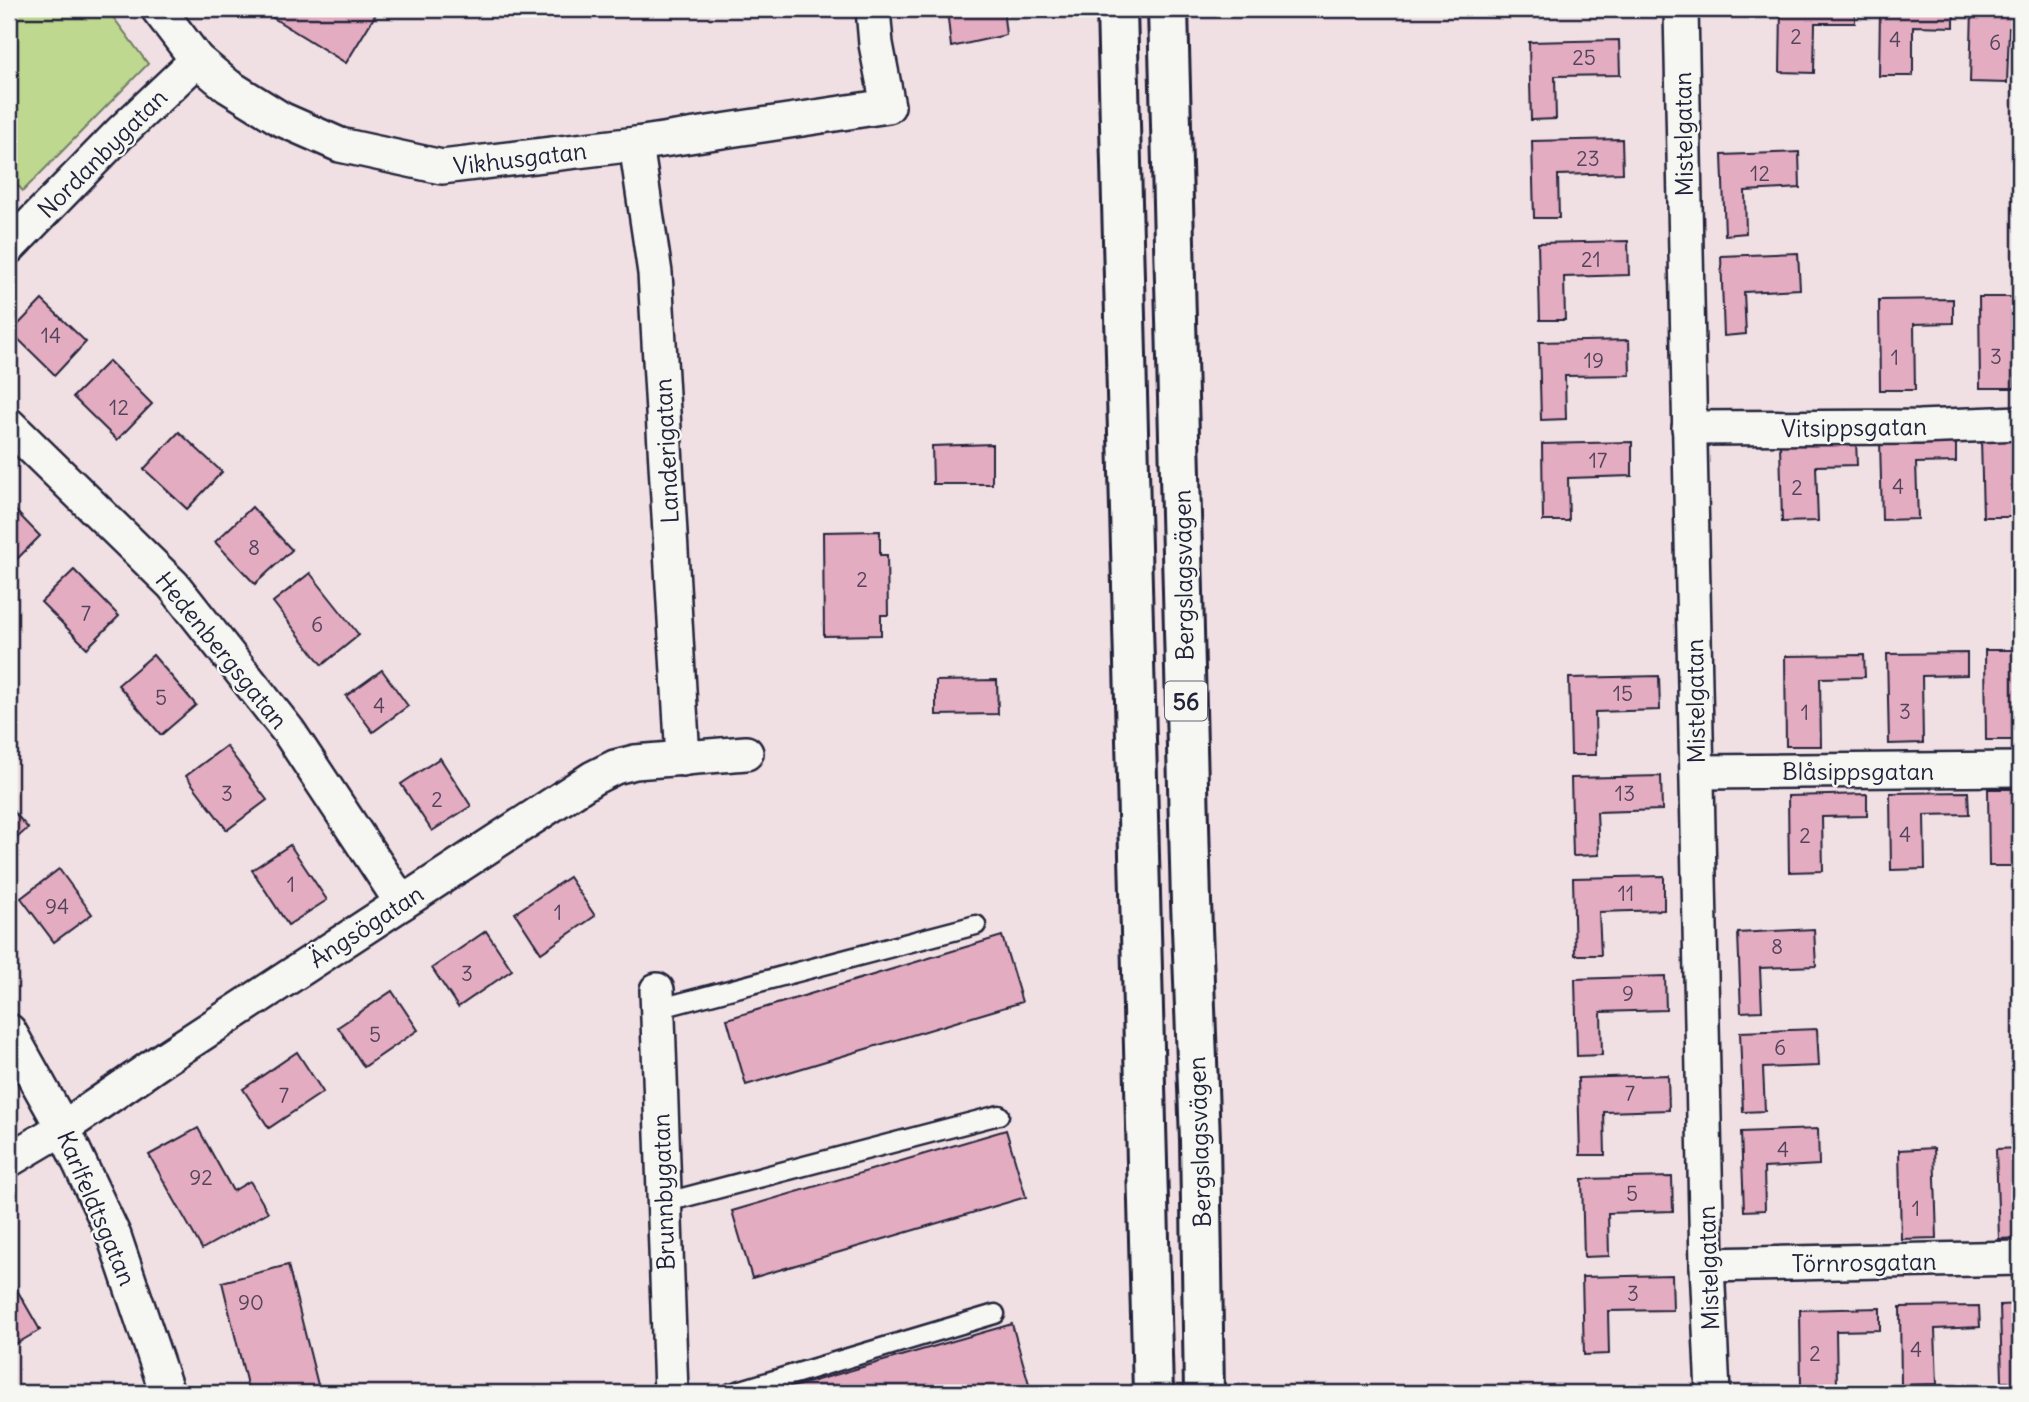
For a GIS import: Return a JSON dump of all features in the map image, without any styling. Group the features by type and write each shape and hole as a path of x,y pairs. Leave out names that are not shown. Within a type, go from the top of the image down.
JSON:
{"highway":[{"name":"Bergslagsvägen","path":"1117,9 1153,1393"},
{"name":"Bergslagsvägen","path":"1168,9 1205,1393"}],"street":[{"name":"Vikhusgatan","path":"158,9 197,60 228,86 281,119 340,145 442,167 636,144 888,106 876,44 873,9"},
{"name":"Mistelgatan","path":"1681,9 1707,1265 1713,1393"},
{"name":"Nordanbygatan","path":"9,247 121,132 197,60"},
{"name":"Landerigatan","path":"636,144 655,273 683,759"},
{"name":"Vitsippsgatan","path":"1689,428 1919,427 2020,423"},
{"name":"Hedenbergsgatan","path":"9,425 173,585 289,732 402,903"},
{"name":"Ängsögatan","path":"9,1160 63,1128 165,1058 593,778 615,767 635,762 746,753"},
{"name":"Blåsippsgatan","path":"1697,772 2020,769"},
{"name":"Brunnbygatan","path":"657,1000 671,1393"},
{"name":"Karlfeldtsgatan","path":"9,1031 63,1128 114,1236 167,1393"},
{"name":"Törnrosgatan","path":"1707,1265 2020,1258"}],"lane":[{"path":"657,1000 976,925"},
{"path":"663,1203 999,1115"},
{"path":"730,1393 995,1314"}],"green space":[{"path":"9,9 107,9 148,64 23,191 9,176"}],"building":[{"path":"275,9 379,9 346,63 270,16"},
{"path":"947,9 1003,9 1006,35 951,47"},
{"path":"1781,9 1855,9 1855,23 1815,23 1814,73 1780,72"},
{"path":"1880,9 1954,9 1954,27 1913,26 1913,76 1879,76"},
{"path":"1972,9 2020,9 2020,29 2009,28 2007,83 1970,82"},
{"path":"1619,40 1620,75 1555,76 1556,119 1531,120 1529,42"},
{"path":"1622,139 1623,173 1558,175 1559,218 1534,218 1532,141"},
{"path":"1799,152 1800,188 1745,191 1746,233 1725,235 1722,155"},
{"path":"1628,241 1629,275 1564,277 1565,320 1540,320 1538,243"},
{"path":"1798,253 1800,289 1744,292 1746,334 1724,336 1721,256"},
{"path":"1979,297 2020,297 2020,321 2014,321 2015,388 1980,388"},
{"path":"1953,299 1953,323 1914,324 1915,390 1880,390 1879,300"},
{"path":"42,300 86,342 55,375 11,332"},
{"path":"1629,340 1630,375 1565,376 1566,419 1541,420 1539,342"},
{"path":"109,361 152,404 117,440 73,397"},
{"path":"179,432 222,472 187,509 144,469"},
{"path":"2020,438 2020,460 2017,461 2019,517 1983,517 1981,439"},
{"path":"1956,439 1956,462 1916,463 1918,519 1882,520 1880,441"},
{"path":"1856,441 1857,465 1816,466 1818,521 1782,522 1780,444"},
{"path":"1632,442 1632,476 1568,478 1569,521 1543,521 1542,444"},
{"path":"992,444 992,484 933,484 932,446"},
{"path":"9,504 40,536 9,567"},
{"path":"252,507 292,550 255,584 215,542"},
{"path":"880,531 880,555 887,555 888,615 881,615 881,635 824,636 823,532"},
{"path":"74,570 119,616 87,648 41,602"},
{"path":"310,573 359,635 322,665 273,602"},
{"path":"1985,650 2020,650 2020,740 1986,740"},
{"path":"1967,653 1967,675 1922,676 1923,743 1889,744 1887,654"},
{"path":"153,655 196,705 161,735 118,685"},
{"path":"1864,655 1865,677 1820,678 1821,746 1786,746 1785,656"},
{"path":"382,670 408,706 373,732 346,696"},
{"path":"1659,676 1660,710 1595,712 1596,755 1571,755 1569,678"},
{"path":"997,680 998,714 936,715 936,681"},
{"path":"226,746 267,800 227,830 186,776"},
{"path":"440,758 471,806 432,831 401,784"},
{"path":"1661,776 1662,810 1597,812 1599,855 1573,856 1571,778"},
{"path":"1988,789 2020,789 2020,866 1989,866"},
{"path":"1968,792 1969,814 1924,815 1925,869 1891,870 1890,793"},
{"path":"1867,794 1867,816 1822,817 1823,871 1789,872 1788,796"},
{"path":"9,806 28,828 9,845"},
{"path":"290,845 327,900 288,925 252,870"},
{"path":"59,869 92,914 54,942 21,898"},
{"path":"1664,876 1664,910 1599,912 1601,955 1575,955 1573,878"},
{"path":"569,877 595,916 541,953 515,913"},
{"path":"1814,929 1816,966 1760,968 1762,1011 1741,1012 1738,933"},
{"path":"486,931 512,970 458,1007 432,968"},
{"path":"1002,936 1022,1002 746,1085 727,1019"},
{"path":"1665,976 1666,1010 1601,1012 1602,1055 1577,1056 1575,979"},
{"path":"392,991 418,1030 364,1067 338,1027"},
{"path":"1817,1029 1819,1066 1763,1068 1765,1111 1743,1112 1740,1032"},
{"path":"297,1052 323,1092 269,1128 243,1089"},
{"path":"1668,1075 1669,1110 1604,1112 1605,1155 1580,1155 1578,1078"},
{"path":"198,1128 233,1191 250,1181 268,1212 202,1249 149,1155"},
{"path":"1818,1129 1819,1165 1764,1168 1765,1210 1744,1211 1741,1132"},
{"path":"1006,1130 1026,1197 752,1278 732,1211"},
{"path":"1934,1148 1937,1238 1901,1239 1899,1150"},
{"path":"2020,1148 2020,1238 1999,1239 1996,1149"},
{"path":"1672,1177 1673,1211 1608,1213 1609,1256 1584,1257 1582,1179"},
{"path":"288,1265 320,1393 249,1393 222,1282"},
{"path":"1672,1275 1673,1310 1608,1311 1609,1354 1584,1355 1582,1277"},
{"path":"9,1276 40,1330 9,1348"},
{"path":"2020,1304 2020,1382 2002,1382 2000,1305"},
{"path":"1979,1306 1980,1327 1935,1329 1937,1384 1901,1385 1900,1307"},
{"path":"1880,1308 1880,1330 1836,1331 1837,1387 1801,1388 1800,1310"},
{"path":"1012,1324 1031,1391 772,1393"}]}
